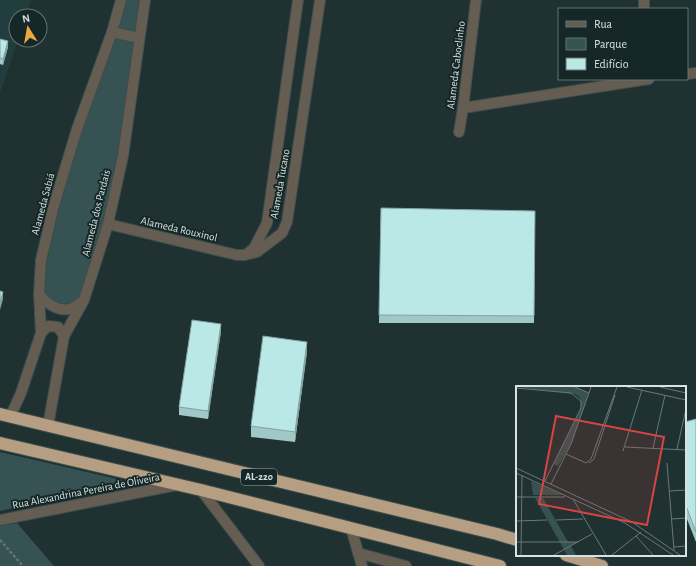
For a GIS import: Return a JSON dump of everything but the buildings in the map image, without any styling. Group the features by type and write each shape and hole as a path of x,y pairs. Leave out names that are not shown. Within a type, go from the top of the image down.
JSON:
{"highway":[{"name":"AL-220","path":"5,415 482,530 516,540"},
{"name":"AL-220","path":"0,443 201,490 500,566"},
{"path":"569,556 602,566"}],"street":[{"name":"Alameda Sabiá","path":"5,415 20,393 41,333 39,294 41,260 54,205 77,129 112,32 121,0"},
{"name":"Alameda dos Pardais","path":"48,426 64,336 84,300 108,224 123,156 145,0"},
{"name":"Alameda Tucano","path":"245,255 254,248 267,223 298,0"},
{"name":"Alameda Tucano","path":"245,255 257,252 282,234 288,222 320,0"},
{"name":"Alameda Caboclinho","path":"459,132 464,108 476,0"},
{"path":"112,32 139,38"},
{"path":"464,108 638,80"},
{"name":"Alameda Rouxinol","path":"108,224 237,255 245,255"},
{"path":"39,294 43,299 56,308 63,309 71,309 84,300"},
{"path":"41,333 48,326 58,327 64,336"},
{"name":"Rua Alexandrina Pereira de Oliveira","path":"0,520 177,485"},
{"path":"201,490 259,566"},
{"path":"351,528 362,566"},
{"path":"358,553 406,566"}],"path":[{"path":"0,540 23,566"}],"shaded area":[{"path":"0,0 31,0 28,8 8,8 8,48 15,48 0,93"}],"green space":[{"path":"121,0 145,0 123,156 84,300 71,309 43,299 41,260"},
{"path":"0,452 139,484 0,511"},
{"path":"17,523 54,566 0,566 0,526"}]}
